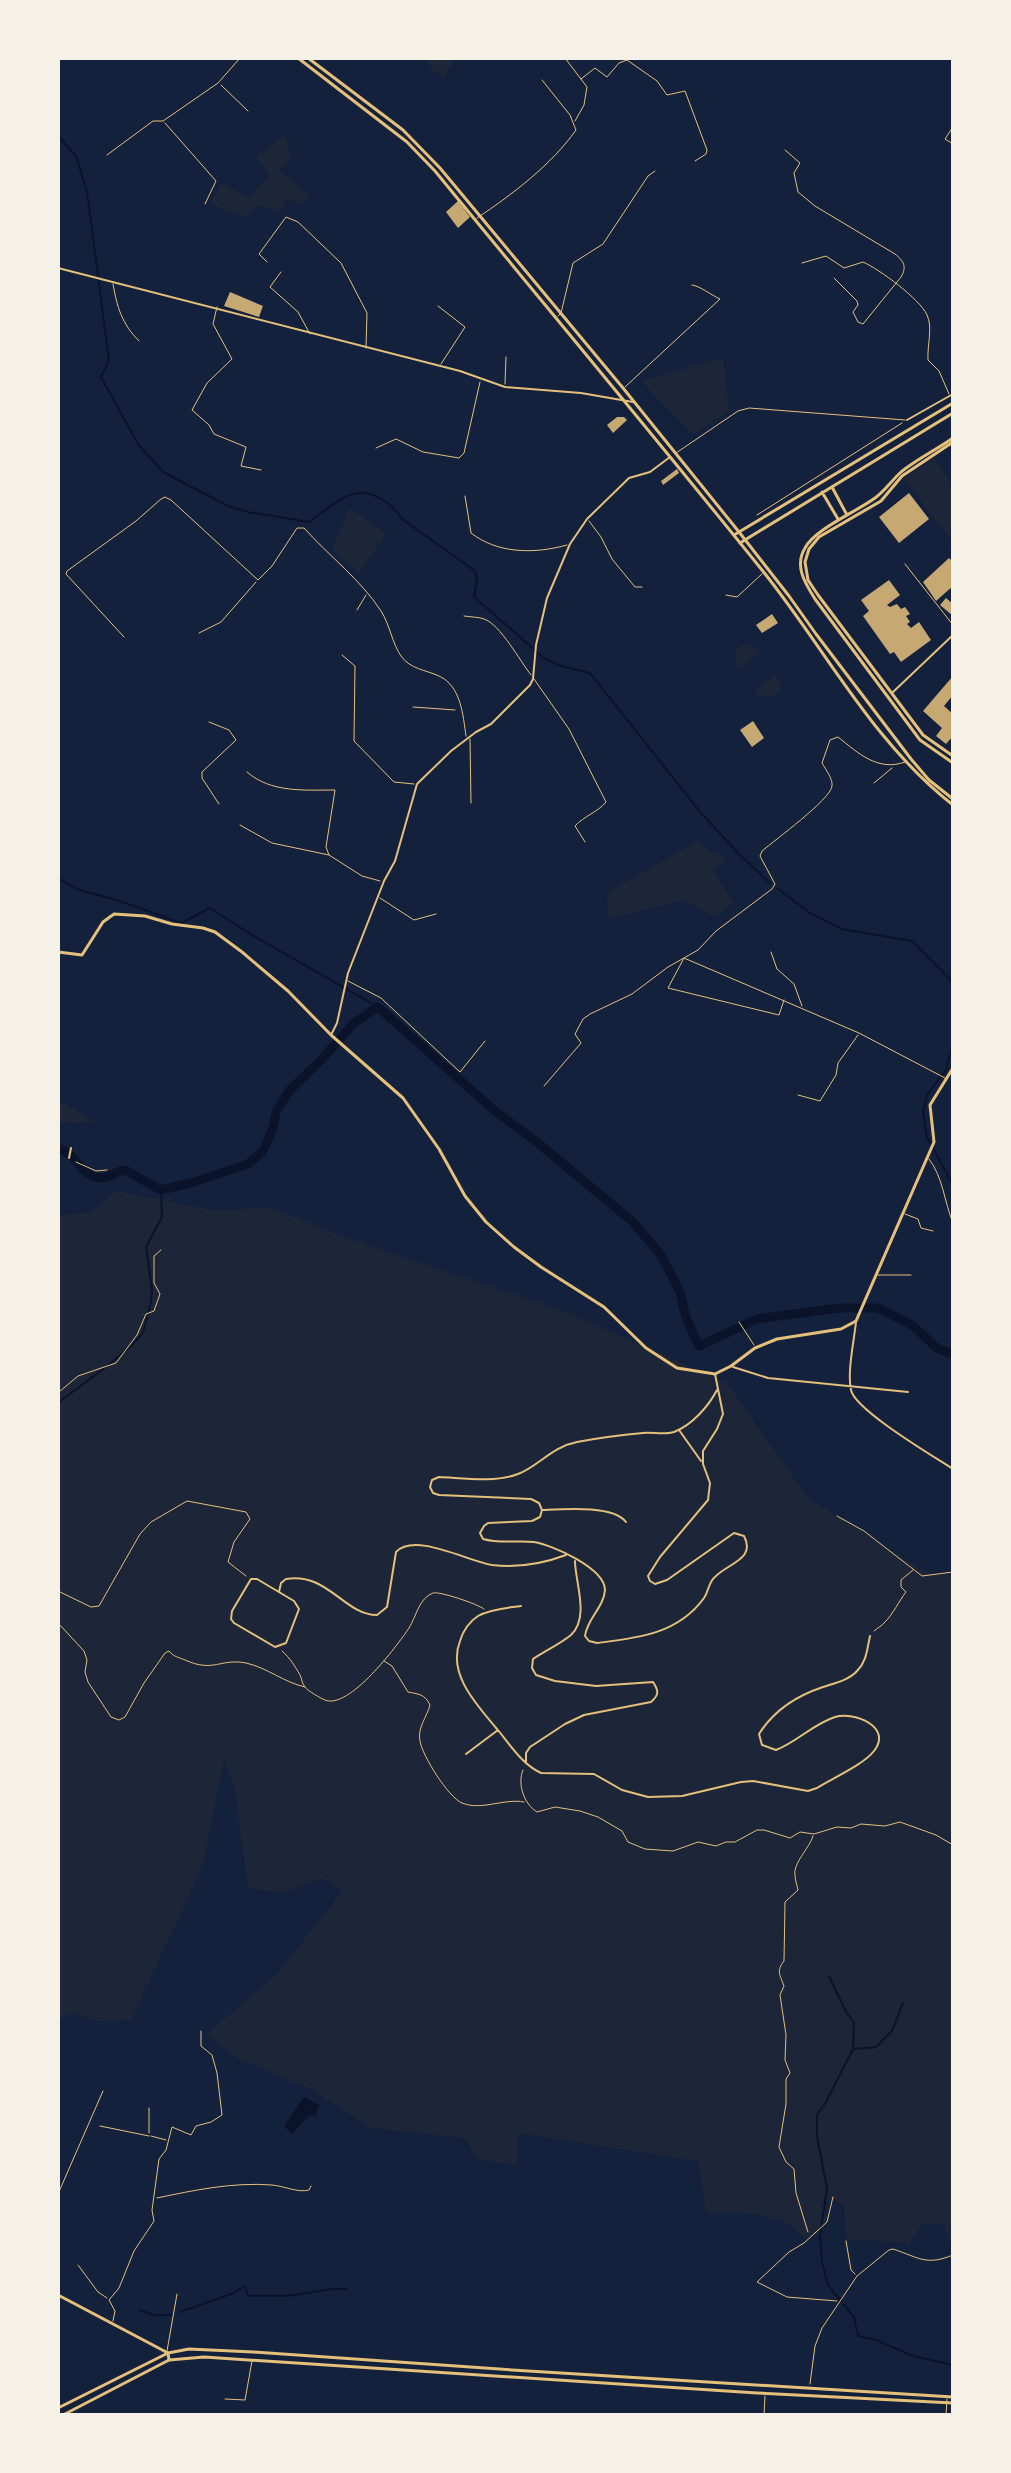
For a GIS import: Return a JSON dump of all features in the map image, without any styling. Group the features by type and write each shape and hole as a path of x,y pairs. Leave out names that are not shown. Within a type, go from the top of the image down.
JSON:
{"main road":[{"path":"298,58 418,152 561,313 634,402 734,535 789,596 924,781 953,805"},
{"path":"308,58 420,145 555,319 739,532 764,573 846,686 908,760 953,799"},
{"path":"734,535 953,403"},
{"path":"742,541 953,413"},
{"path":"953,440 902,471 878,496 818,533 805,547 800,561 805,584 815,599 920,740 953,763"},
{"path":"953,440 902,476 881,501 819,537 809,549 805,562 808,580 923,735 953,756"},
{"path":"831,487 848,516 846,523"},
{"path":"822,492 839,521 846,523"},
{"path":"58,952 82,955 103,922 114,914 145,916 215,932 288,991 331,1035 403,1098 439,1149 465,1196 486,1222 514,1247 604,1307 662,1360 677,1368 715,1374 755,1348 777,1339 841,1329 856,1321 932,1145 930,1105 953,1068"},
{"path":"58,2295 168,2353"},
{"path":"58,2408 168,2353 189,2349 950,2397"},
{"path":"168,2353 169,2360"},
{"path":"63,2415 169,2360 204,2357 765,2394 953,2403"},
{"path":"648,2386 649,2379"}],"street":[{"path":"316,72 320,67"},
{"path":"58,268 217,307 505,387 581,393 634,402"},
{"path":"907,420 951,395"},
{"path":"331,1035 337,1023 346,979 398,852 417,784 468,738 491,724 533,679 536,645 547,598 570,544 587,519 629,478 650,472 673,455"},
{"path":"888,697 953,635"},
{"path":"70,1157 71,1148"},
{"path":"856,1321 850,1386 853,1397 888,1427 953,1469"},
{"path":"731,1366 768,1378 908,1392"},
{"path":"703,1464 703,1451 723,1414 715,1374"},
{"path":"679,1429 703,1464 710,1483 708,1500 650,1569 650,1581 655,1584 667,1580 734,1533 744,1536 748,1547 744,1557 712,1580 704,1598 681,1622 649,1636 597,1643 589,1641 585,1636 586,1630 601,1602 605,1586 593,1570 550,1545 483,1539 480,1533 488,1523 532,1521 540,1517 542,1510 539,1503 531,1499 439,1495 433,1493 430,1487 432,1480 439,1477 499,1478 519,1474 563,1446 578,1442 646,1432 671,1433 679,1429 686,1426 701,1412 717,1390"},
{"path":"542,1510 599,1510 621,1517 626,1522"},
{"path":"279,1592 281,1583 286,1579 316,1581 364,1613 377,1615 387,1607 396,1552 408,1544 435,1548 490,1565 545,1563 567,1554"},
{"path":"526,1762 530,1747 565,1724 584,1715 651,1702 657,1697 658,1690 653,1682 596,1686 555,1681 536,1675 532,1668 533,1659 574,1633 580,1595 575,1559"},
{"path":"251,1579 257,1579 294,1601 299,1609 286,1643 279,1647 231,1619 232,1611 251,1579"},
{"path":"521,1606 490,1612 464,1629 456,1650 460,1677 474,1702 526,1762 541,1773 594,1774 622,1790 648,1797 682,1796 753,1781 808,1791 873,1752 878,1732 872,1724 853,1717 836,1717 811,1728 776,1750 762,1745 759,1734 784,1706 810,1691 851,1677 858,1671 866,1657 870,1636"},
{"path":"466,1754 498,1730"},
{"path":"511,2377 512,2370"},
{"path":"757,2386 757,2393"}],"lane":[{"path":"107,155 153,121 163,121 218,83 240,58"},
{"path":"565,58 587,87 584,105 574,123"},
{"path":"581,79 595,68 607,77 619,63 627,60 657,81 667,95 685,91 707,150 695,161"},
{"path":"477,218 511,194 576,130 542,80"},
{"path":"953,117 953,127 945,139 953,144"},
{"path":"163,121 216,181 205,204"},
{"path":"785,150 800,163 794,173 798,192 815,206 902,260 905,271 861,324 853,312 857,301 834,278"},
{"path":"555,319 561,313 573,263 603,244 648,176 655,171"},
{"path":"267,262 259,254 286,217 298,222 326,247 345,270 367,313 366,348"},
{"path":"802,263 826,256 844,268 863,262 917,299 927,314 928,360 939,371 951,395"},
{"path":"281,272 270,287 298,312 310,334"},
{"path":"112,281 117,306 126,327 139,341"},
{"path":"623,388 720,299 692,285"},
{"path":"438,306 465,327 439,367"},
{"path":"217,307 213,324 232,359 207,383 192,410 214,434 246,447 241,466 261,470"},
{"path":"505,387 506,357"},
{"path":"376,448 396,439 423,452 459,458 464,453 481,379"},
{"path":"673,455 738,411 749,408 907,420"},
{"path":"465,496 471,533 482,542 495,547 535,551 570,544"},
{"path":"124,637 66,574 165,497 258,580"},
{"path":"587,519 625,576 635,587 642,587"},
{"path":"199,633 221,622 272,566 297,528 304,528 368,593 388,623 401,658 420,671 446,681 457,695 468,738 471,803"},
{"path":"905,564 953,625"},
{"path":"726,595 737,597 764,573"},
{"path":"357,610 368,593"},
{"path":"464,616 486,619 504,634 569,729 606,802 575,826 585,842"},
{"path":"342,655 355,666 354,741 394,782 417,784"},
{"path":"209,722 229,730 236,740 202,772 202,778 219,804"},
{"path":"544,1086 581,1043 575,1034 583,1019 632,994 698,950 716,931 772,889 775,884 760,856 831,791 833,783 822,763 830,740 838,737 878,765 894,766"},
{"path":"874,783 894,766 908,760"},
{"path":"247,772 259,783 283,788 335,790 326,847 329,855"},
{"path":"240,825 272,843 329,855 362,876 384,881"},
{"path":"378,897 414,920 436,914"},
{"path":"771,952 777,969 794,984 803,1009"},
{"path":"684,958 859,1033 947,1079"},
{"path":"684,958 668,988 779,1015 784,1000"},
{"path":"346,979 381,998 460,1072 485,1041"},
{"path":"798,1095 820,1101 836,1075 838,1063 859,1033"},
{"path":"927,1156 942,1181 942,1191 953,1223"},
{"path":"76,1162 90,1169 107,1170"},
{"path":"903,1213 918,1219 921,1228 933,1231"},
{"path":"876,1275 911,1275"},
{"path":"739,1322 755,1348"},
{"path":"109,2300 119,2288 141,2239 154,2221 152,2210 159,2159 166,2150 172,2127 191,2135 196,2126 222,2115 217,2073 212,2055 201,2046 201,2031"},
{"path":"58,2194 103,2091"},
{"path":"149,2108 149,2136"},
{"path":"100,2126 168,2140"},
{"path":"155,2198 210,2187 270,2184 303,2192 311,2186"},
{"path":"833,2197 827,2222 757,2282 787,2297 840,2302"},
{"path":"846,2241 851,2270 857,2276"},
{"path":"809,2395 815,2346 822,2328 857,2276 893,2249 930,2262 953,2255"},
{"path":"78,2265 98,2292 109,2300 115,2311 113,2323"},
{"path":"168,2353 177,2294"},
{"path":"225,2399 245,2400 252,2359"},
{"path":"764,2415 765,2394"},
{"path":"946,2415 950,2397"}],"path":[{"path":"218,83 248,111"},
{"path":"756,515 907,420"},
{"path":"413,707 462,711"},
{"path":"58,1404 59,1392 78,1376 116,1363 137,1335 146,1314 154,1311 160,1294 154,1283 154,1256 161,1250"},
{"path":"58,1591 91,1607 99,1606 140,1534 151,1522 187,1501 246,1512 250,1519 234,1542 228,1562 251,1579"},
{"path":"837,1516 864,1531 922,1576 953,1572"},
{"path":"870,1636 884,1624 904,1596 906,1592 901,1587 901,1580 913,1570"},
{"path":"58,1623 84,1651 88,1682 115,1719 125,1717 148,1676 169,1651 175,1657 198,1666 232,1661 256,1666 288,1683 305,1687 323,1700 334,1702 344,1699 384,1661 411,1625 424,1600 432,1593 469,1601 490,1612"},
{"path":"279,1647 291,1660 305,1687"},
{"path":"384,1661 392,1666 408,1692 428,1700 430,1705 419,1739 433,1770 460,1802 485,1806 514,1801 527,1803 537,1812 555,1807 580,1811 622,1831 628,1842 645,1849 673,1851 698,1842 716,1846 735,1842 757,1830 790,1838 800,1832 814,1834 837,1827 861,1824 885,1826 900,1822 936,1835 953,1845"},
{"path":"526,1762 520,1775 527,1803"},
{"path":"813,2236 805,2223 796,2193 794,2169 786,2162 779,2147 786,2104 786,2079 790,2073 785,2060 786,2035 780,1995 784,1986 778,1972 784,1961 785,1902 798,1890 794,1874 796,1865 814,1834"}],"shaded area":[{"path":"426,58 449,58 452,64 444,79 431,68"},
{"path":"285,135 291,160 279,170 309,195 301,204 286,198 281,212 259,205 244,217 210,204 222,183 249,198 269,175 257,157"},
{"path":"723,358 729,411 693,435 641,381"},
{"path":"936,459 953,489 953,541 904,478"},
{"path":"349,508 386,533 359,573 332,550"},
{"path":"747,644 760,652 739,668 736,653"},
{"path":"776,675 781,684 779,691 769,698 759,696 754,690"},
{"path":"699,840 711,853 718,853 726,862 713,870 734,903 715,917 685,900 609,919 607,893"},
{"path":"58,1100 97,1122 58,1123"},
{"path":"116,1191 211,1210 272,1208 333,1233 564,1311 727,1383 808,1498 929,1574 953,1572 953,2250 944,2225 922,2223 910,2243 846,2239 844,2207 835,2200 821,2202 827,2219 821,2233 806,2240 785,2222 773,2218 706,2213 698,2161 518,2133 517,2165 477,2159 465,2138 371,2128 311,2089 235,2057 207,2034 277,1974 343,1890 321,1878 284,1893 248,1888 235,1790 224,1759 203,1865 131,2020 95,2021 75,2012 58,2020 58,1215 89,1213"},
{"path":"304,2097 319,2105 316,2115 309,2116 292,2134 284,2126"}],"building":[{"path":"458,201 470,217 458,228 446,212"},
{"path":"230,292 263,306 259,317 224,306"},
{"path":"617,417 627,420 613,433 607,425"},
{"path":"677,469 679,473 663,485 661,481"},
{"path":"909,493 929,519 899,543 879,517"},
{"path":"949,558 953,562 953,586 936,601 923,582"},
{"path":"889,580 900,595 887,605 897,604 901,609 905,607 910,614 906,616 910,622 907,624 911,628 919,622 931,640 901,662 894,652 890,654 863,616 869,611 861,600"},
{"path":"946,598 953,604 953,616 940,605"},
{"path":"772,614 778,623 762,633 756,625"},
{"path":"953,676 953,695 944,706 953,714 953,736 946,744 936,736 942,728 923,711"},
{"path":"753,721 764,738 752,747 740,730"}],"waterway":[{"path":"58,136 76,156 87,192 109,360 101,377 138,444 163,472 228,506 309,522 347,496 363,493 385,501 402,519 475,571 474,597 545,659 590,673 701,813 770,883"},
{"path":"58,878 79,890 181,923 210,908 378,1007"},
{"path":"777,888 810,913 842,929 912,941 953,982"},
{"path":"58,1148 94,1177 104,1178 125,1170 161,1190 248,1164 263,1151 276,1112 289,1091 354,1023 378,1007 495,1111 633,1222 661,1255 680,1292 686,1318 699,1346 757,1319 839,1308 878,1308 912,1325 938,1349 953,1354"},
{"path":"953,1043 946,1070 927,1095 923,1112 927,1137 953,1185"},
{"path":"59,1402 102,1370 143,1333 152,1289 146,1247 162,1217 161,1190"},
{"path":"829,1976 854,2022 853,2049 817,2115 817,2136 827,2188 820,2236 828,2285 854,2317 858,2336 913,2356 953,2365"},
{"path":"854,2049 876,2047 892,2031 903,2003"},
{"path":"180,2312 245,2286 248,2296 288,2296 347,2289"},
{"path":"139,2310 155,2315 171,2315"}]}
